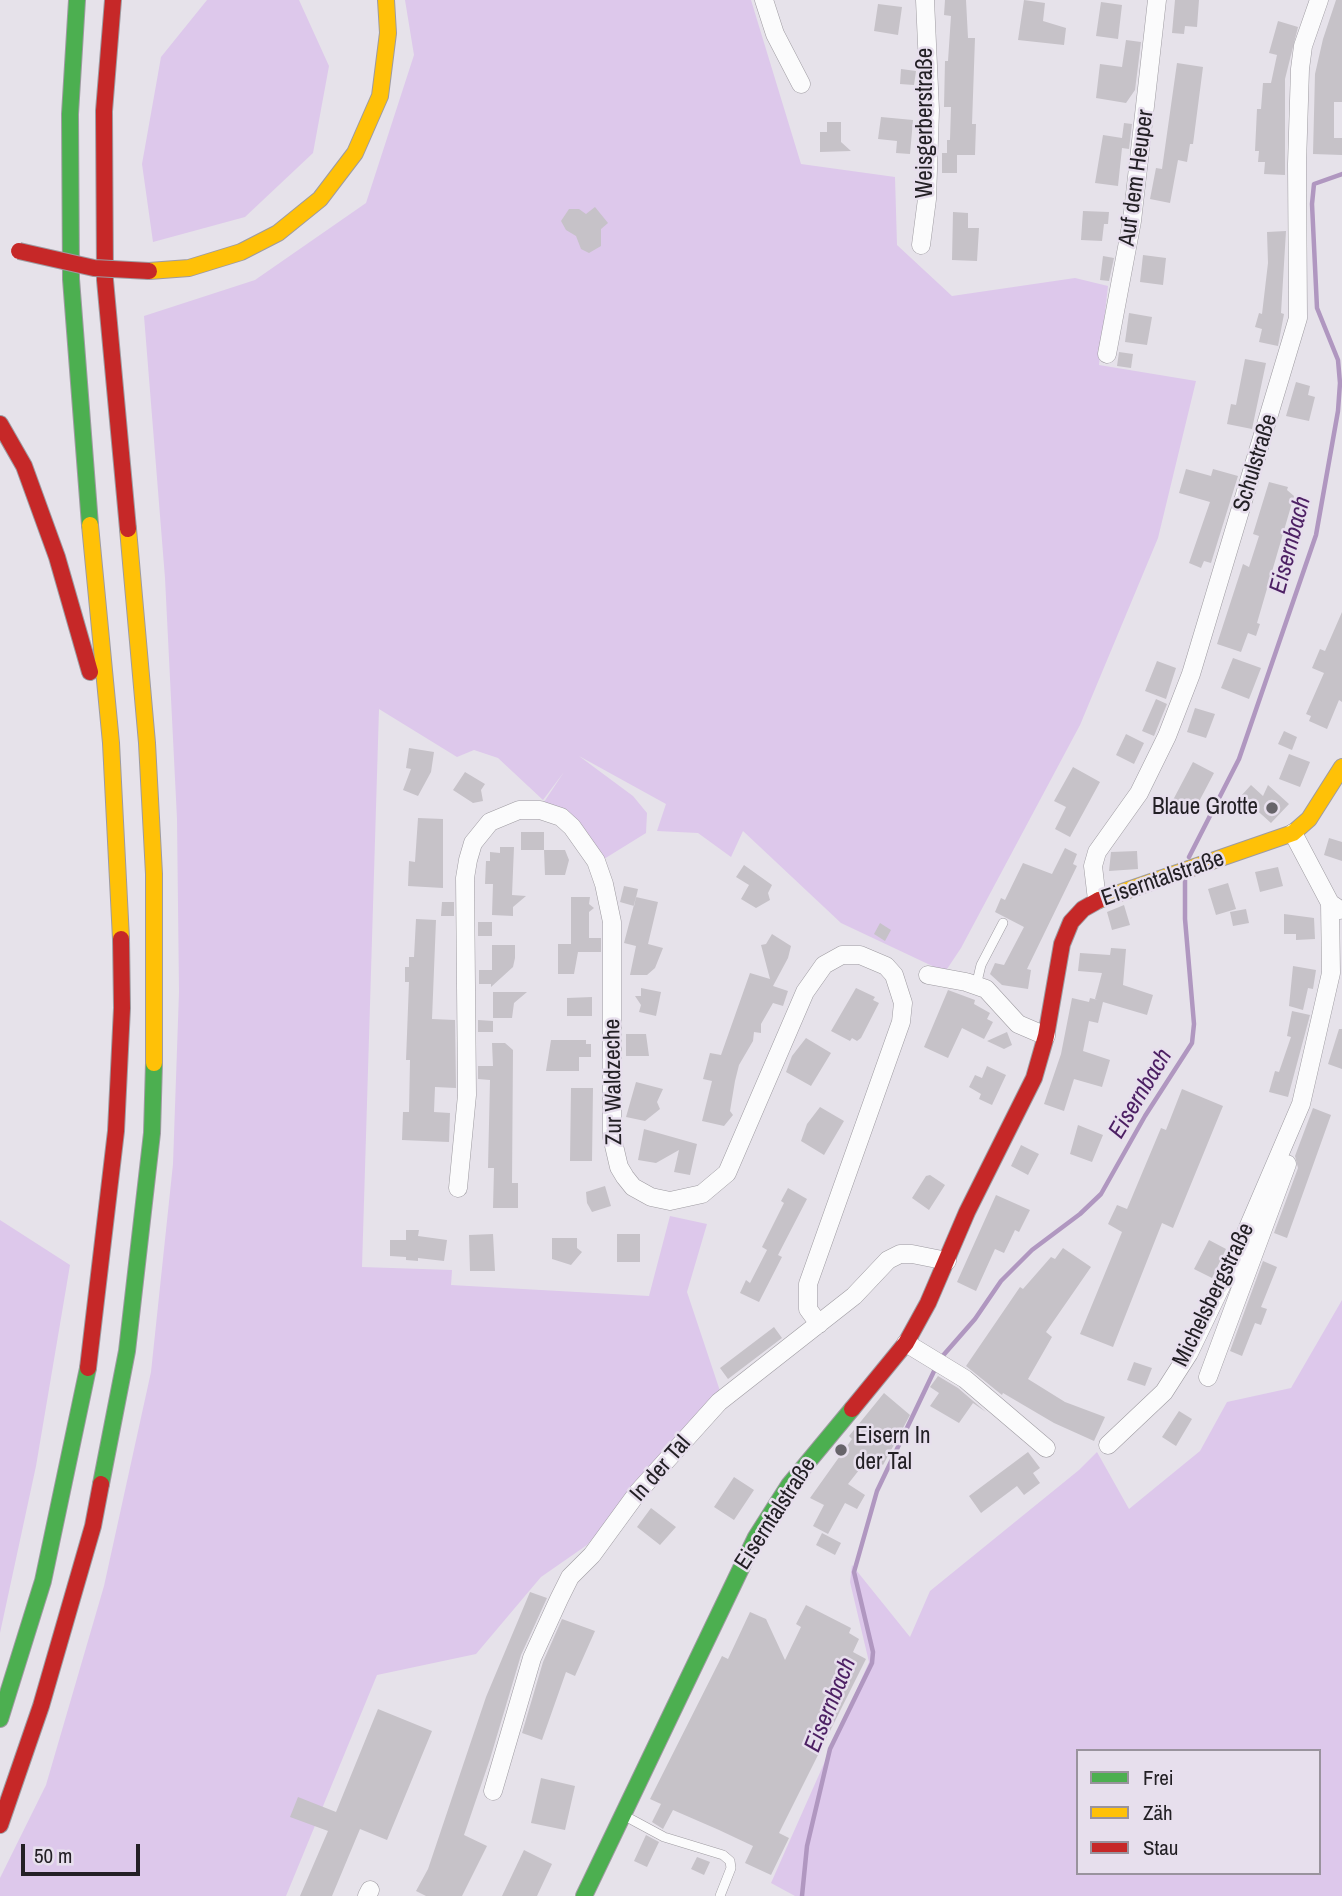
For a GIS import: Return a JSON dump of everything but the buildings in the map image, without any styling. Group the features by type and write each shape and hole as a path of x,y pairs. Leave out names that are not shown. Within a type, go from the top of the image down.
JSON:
{"main road":[{"path":"0,1720 43,1581 77,1423 92,1345 117,1131 122,1008 120,874 111,743 80,420 71,279 69,114 77,0"},
{"path":"0,1825 41,1706 77,1588 101,1489 127,1351 152,1133 156,1008 155,874 144,705 105,280 104,111 113,0"},
{"path":"0,245 94,268 149,271 189,268 241,252 293,222 328,189 355,153 380,96 388,33 386,0"},
{"path":"104,111 128,24"},
{"path":"0,424 24,466 57,557 111,743"},
{"name":"Eiserntalstraße","path":"584,1896 756,1537 789,1485 906,1343 1034,1078 1046,1036 1062,944 1072,922 1097,900 1293,833 1309,819 1342,767"}],"street":[{"path":"765,0 775,34 801,84"},
{"name":"Weisgerberstraße","path":"921,245 930,110 925,0"},
{"name":"Auf dem Heuper","path":"1107,354 1134,208 1157,0"},
{"name":"Schulstraße","path":"1097,900 1093,866 1097,852 1139,793 1167,736 1191,674 1298,317 1297,164 1300,69 1303,46 1320,0"},
{"name":"Zur Waldzeche","path":"458,1188 467,1095 465,878 468,860 473,844 491,822 519,810 540,810 561,817 572,827 596,861 604,884 612,922 612,1137 619,1167 625,1177 633,1187 651,1197 670,1201 702,1194 727,1172 805,992 824,965 842,955 860,955 886,965 894,975 903,1003 901,1022 808,1284 808,1309 819,1324"},
{"path":"1293,833 1336,908"},
{"name":"Michelsbergstraße","path":"1108,1445 1164,1392 1189,1353 1238,1251 1292,1126 1301,1104 1331,973 1336,908"},
{"path":"928,975 985,989 1018,1024 1046,1036"},
{"name":"Michelsbergstraße","path":"1208,1377 1289,1160 1295,1134 1292,1126"},
{"name":"In der Tal","path":"493,1791 532,1658 570,1577 592,1555 638,1492 719,1402 854,1296 888,1261 900,1254 947,1261"},
{"path":"906,1343 965,1379 1046,1448"}],"lane":[{"path":"976,986 981,965 1003,923"},
{"path":"623,1815 664,1837 723,1855 730,1861 731,1868 720,1896"}],"shaded area":[{"path":"207,0 299,0 329,66 313,153 245,217 153,242 142,164 161,57"},
{"path":"405,0 751,0 801,164 895,177 897,245 952,296 1075,278 1108,286 1099,365 1196,381 1158,538 1080,725 961,948 945,972 841,923 743,831 731,857 698,833 657,831 666,804 579,756 633,796 647,813 646,833 604,859 579,821 564,810 544,802 564,772 543,800 498,758 474,750 457,757 379,709 362,1267 452,1270 451,1285 649,1296 670,1216 707,1224 687,1292 720,1391 587,1545 541,1577 476,1654 377,1675 286,1896 0,1896 0,1878 46,1785 104,1586 151,1372 173,1164 179,992 177,819 165,578 144,316 255,280 366,203 414,55"},
{"path":"0,1220 70,1265 36,1466 0,1633"},
{"path":"1342,1300 1342,1896 795,1896 771,1883 869,1662 850,1582 852,1565 910,1637 930,1591 1079,1470 1097,1452 1129,1509 1200,1451 1227,1402 1291,1388"}],"waterway":[{"name":"Eisernbach","path":"1189,857 1239,759 1316,535 1338,411 1340,383 1338,360 1317,308 1312,204 1314,184 1342,174"},
{"name":"Eisernbach","path":"940,1359 975,1319 1001,1281 1032,1250 1080,1214 1101,1194 1145,1116 1192,1043 1194,1024 1185,919 1185,880"},
{"name":"Eisernbach","path":"802,1896 807,1846 830,1749 872,1663 873,1652 854,1572 877,1491 936,1367"}],"traffic: fast":[{"path":"77,0 70,114 71,279 90,525"},
{"path":"101,1484 127,1351 152,1133 154,1063"},
{"path":"0,1719 43,1581 88,1368"},
{"path":"584,1896 756,1537 789,1485 852,1409"}],"traffic: slow":[{"path":"149,271 189,268 241,252 278,233 320,199 355,153 380,96 388,33 386,0"},
{"path":"90,525 111,743 121,939"},
{"path":"128,529 147,743 154,874 154,1063"},
{"path":"1099,900 1293,833 1309,819 1342,767"}],"traffic: jam":[{"path":"113,0 104,111 105,280 128,529"},
{"path":"19,251 94,268 149,271"},
{"path":"0,424 24,466 57,557 90,672"},
{"path":"852,1409 906,1343 928,1303 967,1212 1034,1078 1046,1036 1062,944 1071,922 1083,909 1099,900"},
{"path":"88,1368 116,1131 122,1008 121,939"},
{"path":"0,1825 41,1706 93,1526 101,1484"}],"place":[{"name":"Blaue Grotte","path":"1272,808"},
{"name":"Eisern In der Tal","path":"841,1450"}]}
